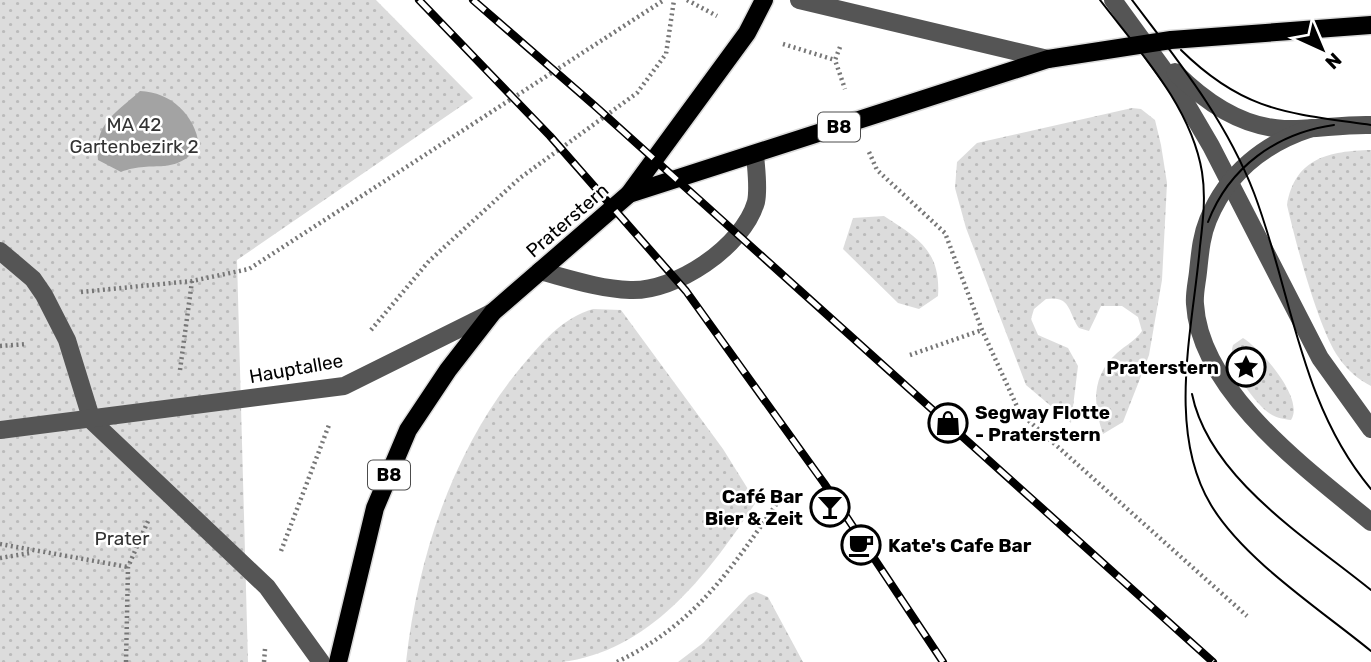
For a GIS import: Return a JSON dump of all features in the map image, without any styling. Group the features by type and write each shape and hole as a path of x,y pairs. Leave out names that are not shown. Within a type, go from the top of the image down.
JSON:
{"main road":[{"name":"B8","path":"629,194 747,33 764,0"},
{"name":"Praterstern","path":"338,662 375,508 408,430 448,370 493,312 629,194 1048,60 1147,44 1371,25"}],"street":[{"name":"Praterstern","path":"799,0 1048,60"},
{"path":"1113,0 1184,99 1320,358 1371,429"},
{"path":"1147,44 1188,85 1237,118 1283,129 1371,125"},
{"path":"1312,128 1264,151 1228,183 1215,204 1201,243 1195,304 1208,354 1242,405 1286,453 1371,522"},
{"path":"540,271 600,287 631,290 658,288 692,273 725,246 747,222 756,201 755,154"},
{"path":"0,251 33,279 44,295 66,340 92,421 267,587 321,662"},
{"name":"Hauptallee","path":"0,430 92,421 177,407 344,386 493,312"}],"path":[{"path":"44,295 191,281 250,269 664,0"},
{"path":"361,338 370,332 429,261 520,178 637,93 666,54 674,0"},
{"path":"687,0 713,14"},
{"path":"778,42 835,60"},
{"path":"872,158 877,170 945,233 982,330 1020,413 1247,616"},
{"path":"177,407 191,281"},
{"path":"910,355 982,330"},
{"path":"267,587 331,419"},
{"path":"126,662 128,567 163,486"},
{"path":"617,662 652,645 709,596 780,499"},
{"path":"0,544 35,553 128,567"},
{"path":"0,558 35,553"}],"green space":[{"path":"0,0 376,0 473,98 237,260 248,662 0,662"},
{"path":"1132,108 1141,109 1155,120 1161,145 1167,183 1162,280 1149,355 1143,371 1123,422 1103,434 1097,412 1096,391 1102,371 1117,353 1142,331 1138,317 1122,306 1101,306 1089,331 1079,328 1068,306 1060,300 1046,299 1034,309 1031,319 1038,335 1068,348 1078,366 1071,423 1026,385 966,228 955,188 957,162 977,143"},
{"path":"1371,150 1371,386 1349,371 1331,345 1308,284 1287,205 1291,189 1298,177 1316,160 1341,152"},
{"path":"884,216 925,247 936,268 938,296 919,309 898,303 843,249 853,218"},
{"path":"593,309 621,310 723,449 756,502 698,580 650,625 623,642 593,655 561,662 406,662 420,581 431,541 460,464 479,427 502,392 542,344 565,323"},
{"path":"1243,338 1270,364 1287,388 1294,411 1291,420 1269,413 1256,401 1237,372 1232,353 1233,345"},
{"path":"756,592 768,597 803,662 678,662 703,643 749,595"}],"shaded area":[{"path":"140,91 162,96 180,107 197,134 199,145 190,155 172,165 133,168 121,172 98,160 99,137 108,120"}],"tram line":[{"path":"1100,0 1162,80 1187,124 1202,172 1203,218 1186,378 1189,444 1197,476 1211,505 1243,545 1263,565 1371,651"},
{"path":"1132,0 1200,92 1243,166 1267,231 1313,385 1347,456 1371,489"},
{"path":"1181,50 1204,71 1247,98 1291,112 1371,125"},
{"path":"1208,222 1229,185 1242,169 1258,156 1293,136 1334,125"},
{"path":"1192,394 1202,424 1218,453 1239,479 1291,527 1371,590"}],"railway":[{"path":"419,0 550,136 686,291 824,483 943,662"},
{"path":"473,0 595,106 1213,662"}],"place":[{"name":"Praterstern","path":"1246,367"},
{"name":"Segway Flotte - Praterstern","path":"948,423"},
{"name":"Café Bar Bier & Zeit","path":"830,507"},
{"name":"Kate's Cafe Bar","path":"861,545"}],"park label":[{"name":"MA 42 Gartenbezirk 2","path":"134,135"},
{"name":"Prater","path":"122,538"}]}
